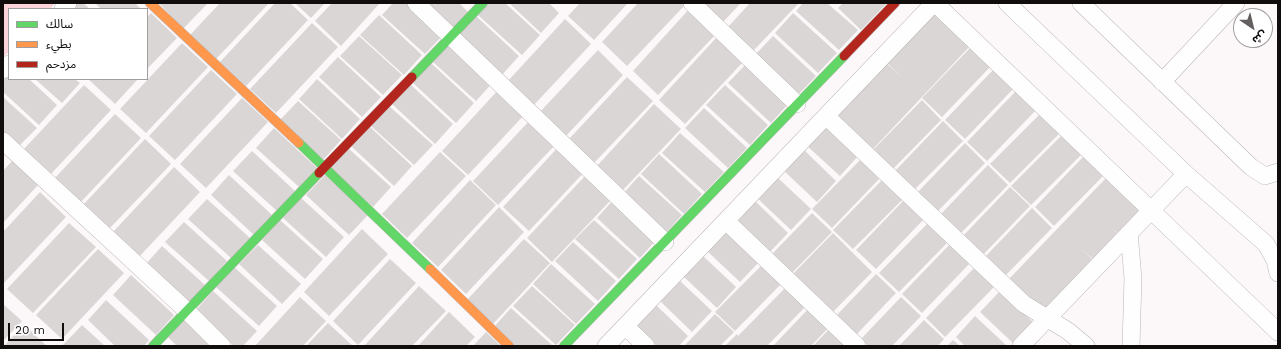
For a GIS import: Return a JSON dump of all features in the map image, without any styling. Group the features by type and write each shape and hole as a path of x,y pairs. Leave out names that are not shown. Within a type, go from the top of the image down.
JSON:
{"street":[{"path":"150,3 325,167 509,346"},
{"path":"416,3 665,242"},
{"path":"153,346 483,3"},
{"path":"692,3 797,104"},
{"path":"564,346 895,3"},
{"path":"606,346 934,3 1278,332"},
{"path":"1007,3 1186,174 1266,244 1275,260 1278,273"},
{"path":"1081,3 1251,167 1265,176 1278,172"},
{"path":"1162,82 1236,3"},
{"path":"826,116 1024,304 1068,331 1086,346"},
{"path":"3,141 187,311 222,346"},
{"path":"1021,346 1186,174"},
{"path":"726,221 857,346"},
{"path":"1129,233 1133,278 1132,346"},
{"path":"625,326 646,346"}],"shaded area":[{"path":"3,3 55,3 51,8 8,8 8,52 3,58"}],"building":[{"path":"75,3 83,3 89,8 71,8"},
{"path":"95,3 135,3 140,8 100,8"},
{"path":"159,3 208,3 183,29"},
{"path":"220,3 269,3 216,59 190,35"},
{"path":"275,3 290,3 308,20 246,86 220,62"},
{"path":"295,3 325,3 311,18"},
{"path":"332,3 380,3 341,46 315,21"},
{"path":"393,3 410,3 444,34 425,54 382,15"},
{"path":"419,3 459,3 468,12 450,31"},
{"path":"489,3 505,3 540,35 522,55 478,15"},
{"path":"509,3 549,3 559,13 541,33"},
{"path":"580,3 628,3 594,40 568,16"},
{"path":"638,3 686,4 627,66 602,42"},
{"path":"703,3 741,3 723,22"},
{"path":"750,3 799,3 753,51 728,27"},
{"path":"803,3 827,3 858,30 839,50 796,11"},
{"path":"843,3 887,3 861,30 838,8"},
{"path":"690,8 717,33 658,95 633,71"},
{"path":"934,11 970,46 873,149 837,115 885,62 903,78 885,61"},
{"path":"151,13 177,38 148,68 148,16"},
{"path":"793,13 837,53 818,73 775,33"},
{"path":"379,15 422,55 404,75 360,35"},
{"path":"476,16 519,56 501,76 458,36"},
{"path":"565,19 591,44 533,106 507,82"},
{"path":"312,23 338,47 276,113 250,89"},
{"path":"359,36 402,75 383,95 340,56"},
{"path":"773,36 816,76 797,96 754,56"},
{"path":"717,37 743,62 685,124 659,100"},
{"path":"451,42 494,81 476,101 433,62"},
{"path":"182,43 208,67 146,133 120,109"},
{"path":"971,47 991,66 942,117 922,98"},
{"path":"598,50 623,75 565,137 539,113"},
{"path":"338,57 381,97 362,117 319,77"},
{"path":"431,63 474,103 456,123 413,83"},
{"path":"746,64 789,103 771,123 728,83"},
{"path":"994,69 1014,88 965,139 945,120"},
{"path":"211,70 237,94 175,160 149,136"},
{"path":"8,72 8,80 30,80 57,105 39,125 3,92 3,77"},
{"path":"627,77 653,101 594,163 569,139"},
{"path":"317,79 360,119 342,139 299,99"},
{"path":"36,80 76,80 80,83 62,103"},
{"path":"89,80 137,80 115,104"},
{"path":"410,84 453,124 435,144 392,104"},
{"path":"84,85 111,110 49,176 22,151"},
{"path":"725,85 768,125 750,145 706,105"},
{"path":"500,88 526,113 468,175 442,151"},
{"path":"1016,91 1036,110 987,161 967,142"},
{"path":"3,97 37,128 18,147 3,134"},
{"path":"242,98 268,122 206,188 180,164"},
{"path":"922,100 941,120 892,170 872,151"},
{"path":"298,101 341,140 323,160 279,121"},
{"path":"654,104 681,129 622,191 596,167"},
{"path":"389,106 433,145 414,165 371,126"},
{"path":"704,108 747,148 728,168 685,128"},
{"path":"115,114 141,138 79,204 53,180"},
{"path":"1040,114 1060,133 1010,183 990,164"},
{"path":"531,119 557,143 498,205 473,181"},
{"path":"943,121 963,141 913,191 894,172"},
{"path":"826,124 859,155 840,176 806,145"},
{"path":"369,126 412,166 394,186 351,146"},
{"path":"274,128 317,168 299,187 256,148"},
{"path":"680,133 724,172 705,192 662,153"},
{"path":"1061,136 1081,155 1031,205 1011,186"},
{"path":"145,139 171,164 109,229 83,205"},
{"path":"965,143 985,163 936,213 916,194"},
{"path":"561,144 587,169 529,231 503,207"},
{"path":"348,148 391,187 373,207 330,168"},
{"path":"803,149 836,181 817,202 783,170"},
{"path":"252,151 295,191 277,211 233,171"},
{"path":"440,152 466,176 407,238 382,214"},
{"path":"659,154 702,194 684,214 641,174"},
{"path":"1084,156 1104,175 1054,226 1035,207"},
{"path":"862,158 881,177 832,228 812,209"},
{"path":"12,161 38,185 3,223 3,171"},
{"path":"988,165 1008,185 959,235 939,216"},
{"path":"174,167 200,192 138,258 112,233"},
{"path":"229,175 272,215 254,235 211,195"},
{"path":"325,175 368,215 349,235 306,195"},
{"path":"585,176 611,200 552,262 527,238"},
{"path":"639,176 682,215 664,235 621,196"},
{"path":"1108,176 1143,209 1119,234 1114,230 1118,234 1094,260 1082,249 1093,260 1044,312 1009,279"},
{"path":"777,177 811,209 791,230 757,198"},
{"path":"883,179 903,199 853,249 833,230"},
{"path":"470,180 496,205 438,267 412,243"},
{"path":"1010,187 1030,206 981,257 961,238"},
{"path":"40,192 66,217 3,284 3,232"},
{"path":"301,198 344,237 326,257 283,218"},
{"path":"615,198 658,238 640,258 597,218"},
{"path":"207,199 250,238 231,258 188,219"},
{"path":"905,199 925,218 876,269 856,250"},
{"path":"755,201 788,233 768,254 735,222"},
{"path":"499,207 524,232 466,294 441,270"},
{"path":"1032,208 1052,228 1003,278 983,259"},
{"path":"812,213 832,232 792,273 772,254"},
{"path":"280,220 323,259 305,279 262,240"},
{"path":"594,220 637,259 619,279 575,239"},
{"path":"184,222 227,261 209,281 165,242"},
{"path":"69,223 96,247 33,313 7,289"},
{"path":"928,223 948,242 899,292 879,273"},
{"path":"362,229 388,254 329,316 304,292"},
{"path":"726,230 760,261 740,282 706,250"},
{"path":"833,233 872,272 832,313 793,274"},
{"path":"524,239 550,263 492,325 466,301"},
{"path":"573,242 616,281 598,301 555,261"},
{"path":"951,243 971,262 922,313 902,294"},
{"path":"258,245 301,284 282,304 239,264"},
{"path":"162,246 205,285 187,305 144,266"},
{"path":"98,249 124,273 62,339 36,315"},
{"path":"702,255 736,287 717,308 683,276"},
{"path":"390,259 416,283 358,345 333,321"},
{"path":"551,264 595,304 576,324 533,284"},
{"path":"763,264 782,283 735,331 715,312"},
{"path":"234,267 277,306 259,326 216,287"},
{"path":"975,267 994,287 945,337 926,318"},
{"path":"876,274 896,293 856,335 836,316"},
{"path":"131,275 174,315 156,335 113,295"},
{"path":"679,280 712,311 692,332 659,300"},
{"path":"788,285 808,304 767,346 725,346 737,334 738,336"},
{"path":"419,286 446,311 412,346 364,346"},
{"path":"532,286 575,325 556,345 513,306"},
{"path":"213,291 257,331 243,346 234,346 195,311"},
{"path":"1000,291 1034,323 1014,344 980,312"},
{"path":"300,297 326,321 303,346 255,346"},
{"path":"901,297 921,316 892,346 868,346 861,339"},
{"path":"106,300 149,340 144,346 115,346 88,320"},
{"path":"3,304 22,321 3,341"},
{"path":"655,304 688,336 679,346 657,346 635,325"},
{"path":"811,306 831,325 811,346 773,346"},
{"path":"511,308 553,346 513,346 493,328"},
{"path":"449,312 475,337 466,346 418,346"},
{"path":"715,314 734,332 720,346 684,346"},
{"path":"975,316 1007,346 965,346 956,337"},
{"path":"186,317 217,346 177,346 168,337"},
{"path":"924,320 944,339 938,346 899,346"},
{"path":"328,323 353,346 306,346"},
{"path":"24,325 47,346 4,346"},
{"path":"82,325 105,346 63,345"},
{"path":"832,326 851,346 813,346"},
{"path":"486,332 501,346 473,346"},
{"path":"953,340 960,346 947,346"}],"traffic: fast":[{"path":"412,77 483,3"},
{"path":"564,346 844,56"},
{"path":"299,143 430,269"},
{"path":"153,346 319,173"}],"traffic: slow":[{"path":"150,3 299,143"},
{"path":"430,269 509,346"}],"traffic: jam":[{"path":"844,56 895,3"},
{"path":"319,173 412,77"}]}
